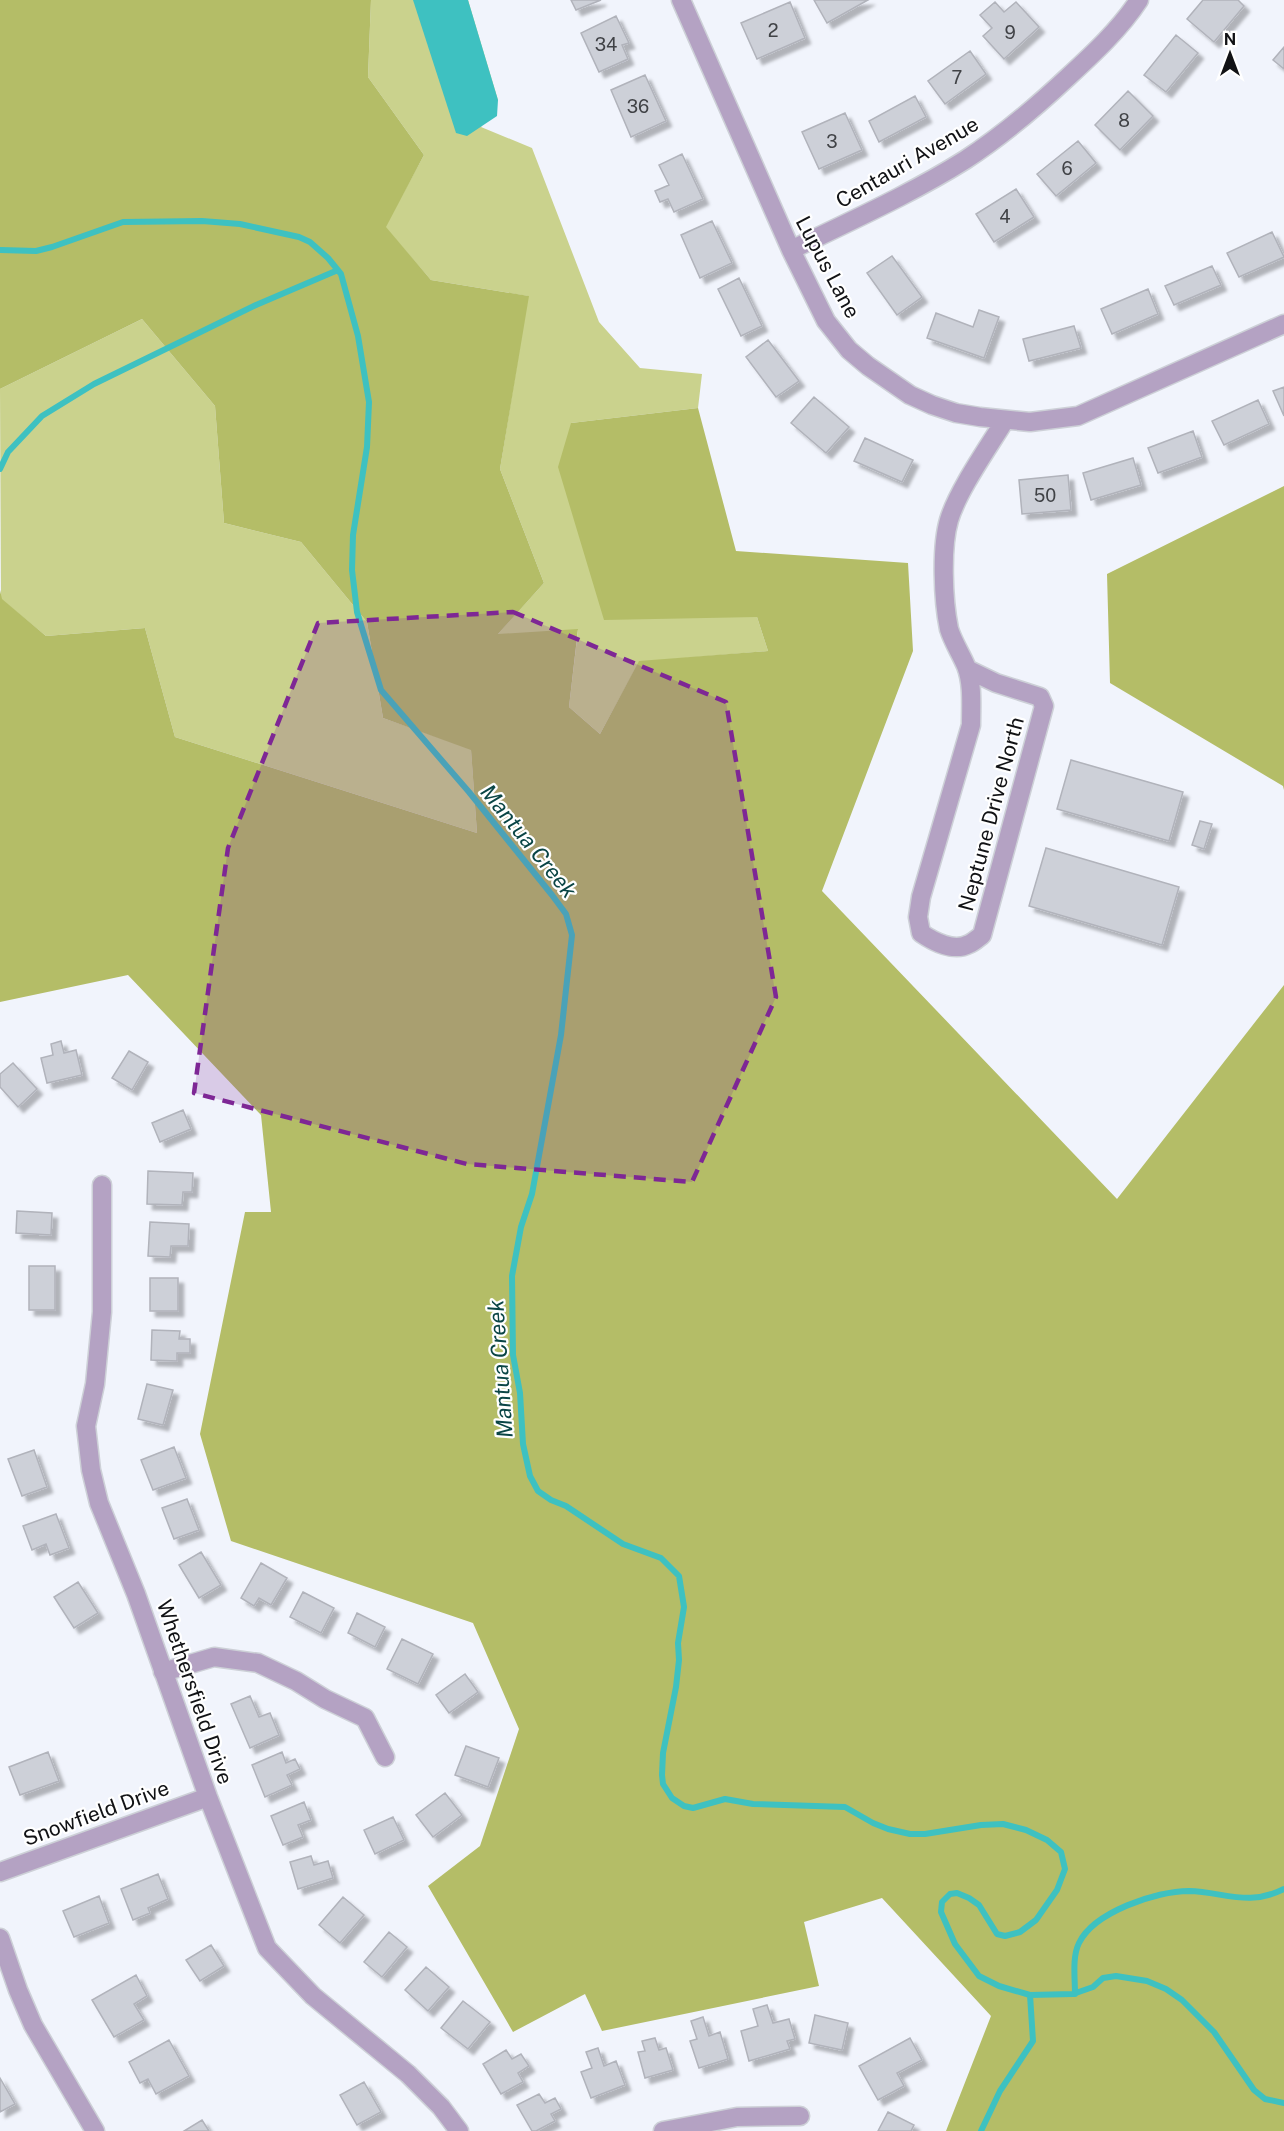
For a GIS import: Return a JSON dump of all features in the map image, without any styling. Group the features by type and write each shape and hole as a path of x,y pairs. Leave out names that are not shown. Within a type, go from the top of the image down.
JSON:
{"street":[{"name":"Lupus Lane","path":"681,0 791,250 826,321 849,350 910,395 956,413 1005,420 1030,422 1078,416 1284,324"},
{"name":"Centauri Avenue","path":"791,250 901,195 966,159 1006,130 1081,66 1139,0"},
{"name":"Neptune Drive North","path":"967,669 996,683 1040,697 1044,706 982,935 968,945 954,946 933,941 921,933 918,917 921,897 971,725 971,696 967,669 950,629 945,585 944,544 949,520 957,501 1005,420"},
{"name":"Whethersfield Drive","path":"102,1185 102,1312 95,1384 86,1426 91,1470 99,1503 136,1594 208,1797 267,1948 313,1996 408,2074 441,2107 459,2131"},
{"path":"163,1672 214,1657 258,1663 365,1718 385,1757"},
{"name":"Snowfield Drive","path":"0,1872 208,1797"},
{"path":"0,1938 33,2025 95,2131"},
{"path":"663,2131 737,2117 800,2116"}],"highlighted area":[{"path":"513,612 726,702 776,997 692,1182 467,1164 194,1093 228,848 318,623"}],"green space":[{"path":"0,0 371,0 368,77 424,155 386,227 431,280 529,296 500,469 544,583 498,634 578,629 569,707 600,734 639,661 768,651 757,617 604,620 558,467 571,423 698,408 736,551 908,563 913,651 822,891 1117,1199 1284,985 1284,2131 946,2131 991,2016 882,1898 804,1922 819,1986 602,2031 585,1994 513,2032 428,1886 480,1846 519,1729 473,1623 231,1541 200,1434 245,1212 271,1212 261,1115 128,975 0,1002 0,590 2,599 46,636 145,628 175,737 477,833 471,750 383,718 367,622 301,542 224,523 215,406 142,319 0,389"},
{"path":"371,0 468,0 498,100 481,127 532,148 599,322 640,368 702,374 698,408 571,423 757,617 768,651 639,662 600,734 569,707 578,630 497,635 544,583 500,469 528,296 431,280 385,227 424,155 368,77"},
{"path":"142,319 215,406 224,523 301,542 367,622 383,718 471,749 477,833 175,737 145,628 46,636 1,599 0,389"},
{"path":"1284,486 1284,790 1283,786 1110,683 1107,574"}],"water":[{"path":"413,0 468,0 498,100 497,116 467,136 456,133"}],"building":[{"path":"571,0 601,0 576,10"},
{"path":"814,0 868,0 827,23"},
{"path":"1203,0 1238,0 1244,6 1214,42 1187,19"},
{"path":"790,2 805,38 757,59 741,23"},
{"path":"995,2 1004,12 1016,2 1039,27 1004,59 983,36 992,28 980,15"},
{"path":"616,16 629,43 622,45 628,59 599,72 581,33"},
{"path":"1176,35 1198,53 1166,92 1144,75"},
{"path":"1284,47 1284,69 1273,60"},
{"path":"970,51 986,74 945,104 928,81"},
{"path":"645,75 666,121 631,137 611,90"},
{"path":"1128,91 1153,116 1120,150 1095,125"},
{"path":"915,96 926,117 879,142 869,121"},
{"path":"845,113 862,150 819,169 802,132"},
{"path":"1078,141 1096,163 1056,196 1037,174"},
{"path":"682,154 703,199 674,212 668,199 660,202 655,191 669,185 659,165"},
{"path":"1016,189 1034,217 994,242 976,214"},
{"path":"712,221 732,263 700,278 681,235"},
{"path":"1272,232 1284,257 1239,277 1227,253"},
{"path":"892,256 922,297 897,315 867,273"},
{"path":"1212,266 1221,285 1174,305 1165,286"},
{"path":"739,278 762,326 741,336 718,289"},
{"path":"1148,289 1158,314 1112,334 1101,309"},
{"path":"979,310 999,317 984,358 927,338 936,313 973,327"},
{"path":"1074,326 1081,348 1029,361 1023,339"},
{"path":"768,340 799,381 776,397 746,357"},
{"path":"1284,387 1284,416 1273,391"},
{"path":"814,397 849,427 826,453 791,423"},
{"path":"1258,400 1269,424 1224,445 1212,421"},
{"path":"1193,431 1202,457 1158,473 1148,448"},
{"path":"865,438 913,460 902,482 854,461"},
{"path":"1133,458 1141,485 1091,500 1083,473"},
{"path":"1068,475 1071,510 1022,514 1019,480"},
{"path":"1071,760 1183,792 1169,841 1057,809"},
{"path":"1200,821 1212,824 1204,849 1192,845"},
{"path":"1046,848 1179,887 1162,945 1029,906"},
{"path":"61,1041 64,1053 76,1050 82,1075 47,1083 41,1058 53,1055 51,1044"},
{"path":"129,1051 148,1062 132,1090 112,1078"},
{"path":"13,1063 37,1089 18,1107 0,1087 0,1074"},
{"path":"183,1110 191,1129 160,1142 152,1123"},
{"path":"148,1171 193,1173 192,1192 183,1192 182,1205 147,1204"},
{"path":"17,1211 52,1213 51,1235 16,1233"},
{"path":"150,1222 189,1224 188,1246 171,1246 170,1257 148,1256"},
{"path":"29,1266 55,1266 55,1310 29,1310"},
{"path":"150,1278 178,1278 178,1311 150,1311"},
{"path":"152,1330 180,1331 179,1339 190,1339 190,1353 177,1353 177,1361 151,1360"},
{"path":"147,1384 173,1390 163,1425 138,1419"},
{"path":"174,1447 186,1478 153,1490 141,1460"},
{"path":"34,1450 47,1487 22,1496 8,1459"},
{"path":"187,1499 199,1530 174,1539 162,1508"},
{"path":"56,1514 69,1548 50,1555 46,1544 32,1550 23,1526"},
{"path":"201,1552 221,1585 199,1598 179,1565"},
{"path":"261,1563 287,1578 271,1605 259,1598 254,1606 241,1598"},
{"path":"78,1582 98,1613 74,1628 54,1597"},
{"path":"303,1592 334,1608 321,1633 290,1617"},
{"path":"357,1613 385,1627 375,1647 348,1633"},
{"path":"402,1639 433,1654 418,1684 387,1669"},
{"path":"465,1674 478,1692 449,1713 436,1695"},
{"path":"250,1696 259,1717 270,1713 279,1735 250,1748 231,1704"},
{"path":"466,1746 499,1758 488,1787 455,1775"},
{"path":"48,1752 59,1781 20,1795 9,1767"},
{"path":"282,1752 286,1763 295,1759 300,1769 287,1775 292,1785 265,1797 252,1765"},
{"path":"445,1793 462,1815 433,1837 416,1815"},
{"path":"304,1802 311,1820 298,1825 303,1837 283,1845 271,1816"},
{"path":"393,1817 404,1840 375,1854 364,1830"},
{"path":"311,1856 314,1865 328,1861 333,1878 298,1889 290,1862"},
{"path":"158,1874 168,1899 148,1908 150,1913 133,1920 121,1889"},
{"path":"99,1896 109,1923 74,1937 63,1911"},
{"path":"343,1897 364,1915 340,1943 319,1925"},
{"path":"389,1932 407,1947 382,1977 364,1962"},
{"path":"211,1945 224,1966 200,1981 186,1960"},
{"path":"426,1967 449,1987 428,2011 405,1990"},
{"path":"136,1975 147,1996 134,2004 144,2020 114,2037 92,2000"},
{"path":"463,2001 490,2022 468,2049 441,2028"},
{"path":"767,2005 773,2023 789,2019 795,2039 787,2041 790,2049 749,2061 741,2031 758,2026 753,2009"},
{"path":"815,2015 848,2023 842,2050 809,2043"},
{"path":"703,2017 709,2036 720,2032 728,2059 699,2068 690,2041 697,2039 691,2021"},
{"path":"655,2038 659,2050 666,2048 673,2070 645,2078 638,2052 645,2051 642,2041"},
{"path":"910,2038 922,2060 897,2073 904,2086 878,2100 859,2066"},
{"path":"169,2040 189,2076 156,2094 148,2079 140,2083 129,2062"},
{"path":"598,2048 604,2066 616,2061 625,2085 591,2098 581,2072 592,2068 586,2052"},
{"path":"506,2050 512,2059 521,2054 529,2066 518,2073 523,2082 501,2094 483,2064"},
{"path":"0,2078 15,2104 0,2112"},
{"path":"364,2082 381,2112 357,2125 340,2095"},
{"path":"539,2094 545,2103 555,2098 561,2109 551,2114 555,2121 532,2131 517,2105"},
{"path":"888,2112 914,2125 911,2131 878,2131"},
{"path":"202,2120 209,2131 184,2131"}],"waterway":[{"name":"Mantua Creek","path":"0,250 36,251 123,222 202,221 240,224 299,237 310,242 341,274 358,336 369,402 367,447 353,535 352,570 357,612 381,690 469,792 552,895 566,914 572,935 561,1035 532,1194 521,1227 512,1276 513,1355 520,1393 523,1444 530,1476 538,1491 566,1506 623,1544 661,1558 679,1576 684,1607 678,1643 676,1687 663,1753 662,1775 663,1784 672,1798 684,1806 693,1808 725,1799 753,1804 845,1807 873,1823 910,1834 1003,1824 1026,1830 1047,1840 1061,1852 1065,1869 1057,1890 1036,1920 1020,1932 1005,1936 997,1934 979,1905 957,1893 950,1894 942,1902 941,1912 955,1944 979,1976 999,1986 1030,1995 1073,1994 1093,1987 1103,1978 1116,1976 1147,1981 1166,1989 1182,2000 1214,2032 1254,2090 1265,2099 1284,2103"},
{"path":"0,469 8,452 42,416 94,384 256,305 338,270"},
{"path":"1075,1994 1075,1961 1079,1943 1098,1922 1127,1905 1175,1892 1202,1892 1248,1898 1284,1889"},
{"path":"981,2131 1000,2091 1033,2041 1030,1995"}]}
